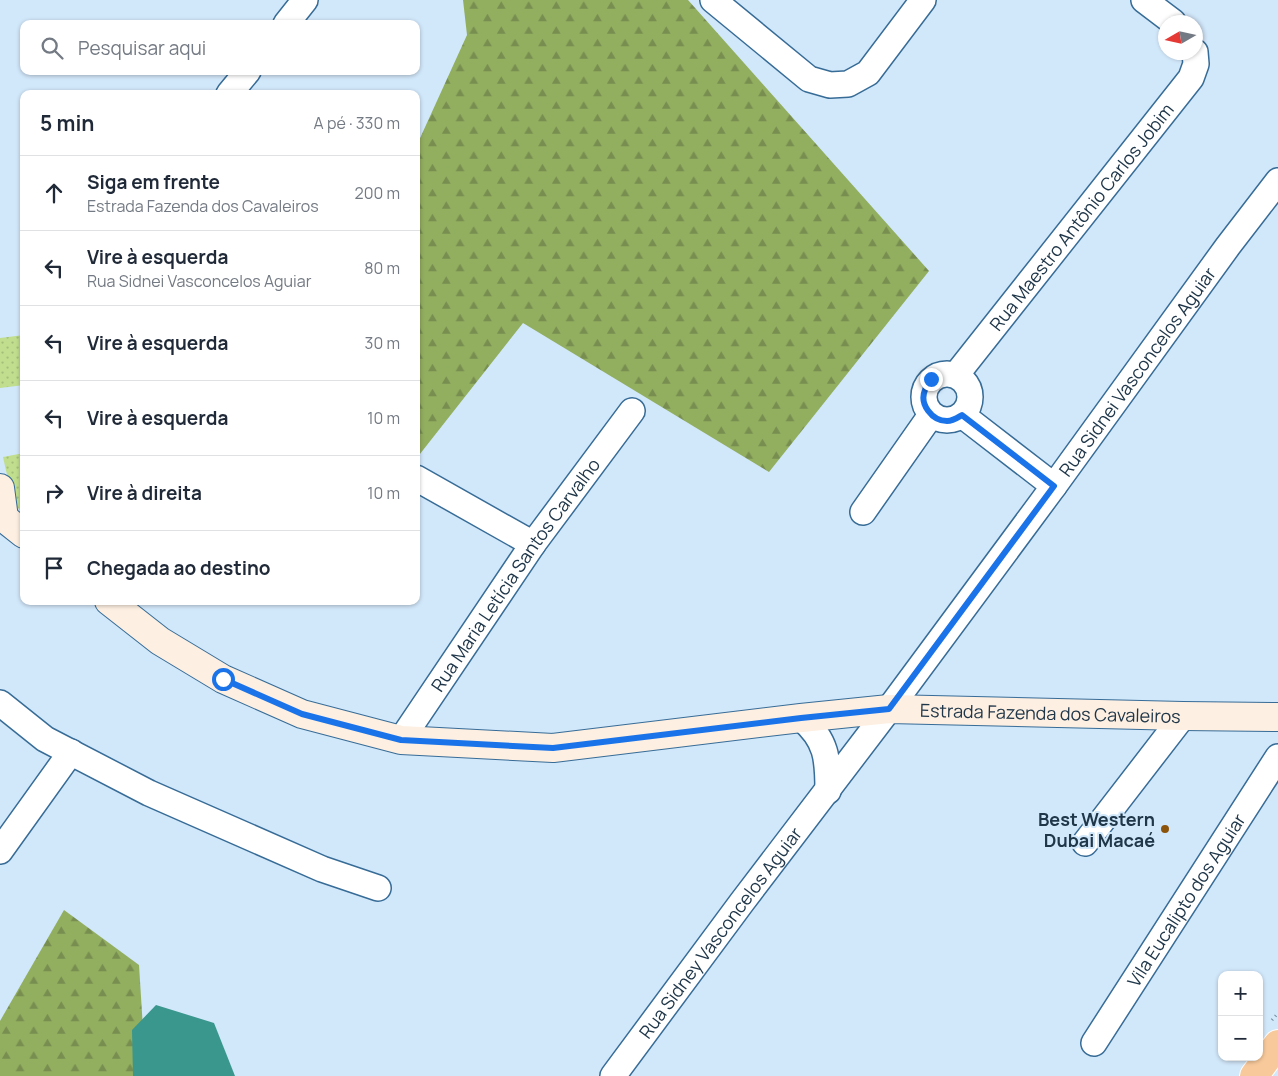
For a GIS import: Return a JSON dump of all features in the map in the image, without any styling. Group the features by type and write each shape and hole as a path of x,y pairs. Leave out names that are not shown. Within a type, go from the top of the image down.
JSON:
{"highway":[{"path":"1254,1076 1278,1044"}],"main road":[{"path":"0,488 9,522"},
{"name":"Estrada Fazenda dos Cavaleiros","path":"114,605 160,641 223,679 302,714 401,740 553,748 889,709 1278,717"}],"street":[{"path":"289,20 306,0"},
{"path":"713,0 809,79 830,85 848,84 868,73 923,0"},
{"path":"1144,0 1164,15"},
{"name":"Rua Maestro Antônio Carlos Jobim","path":"956,375 1191,78 1196,60"},
{"path":"232,90 245,75"},
{"name":"Rua Sidnei Vasconcelos Aguiar","path":"889,709 1278,180"},
{"path":"943,374 956,375 966,382 970,393 969,405 962,415 955,420 938,419 931,415 924,404 924,391 931,379 943,374"},
{"name":"Rua Maria Letícia Santos Carvalho","path":"401,740 533,544 632,411"},
{"path":"863,512 931,415"},
{"path":"962,415 1054,486"},
{"path":"420,480 533,544"},
{"path":"0,702 44,739 149,793 322,869 378,888"},
{"name":"Rua Sidney Vasconcelos Aguiar","path":"613,1076 889,709"},
{"path":"1085,843 1183,716"},
{"path":"801,718 813,730 825,752 828,764 828,791"},
{"path":"0,851 71,752"},
{"name":"Vila Eucalipto dos Aguiar","path":"1094,1043 1278,757"}],"shaded area":[{"path":"20,336 20,386 0,388 0,338"},
{"path":"20,454 20,511 12,497 3,457"},
{"path":"156,1005 214,1023 235,1076 133,1076 132,1030"}],"green space":[{"path":"463,0 688,0 929,271 769,472 523,323 420,454 420,138 467,35"},
{"path":"64,910 139,965 146,1076 0,1076 0,1021"}],"place":[{"name":"Best Western Dubai Macaé","path":"1165,829"}],"route":[{"path":"223,679 302,714 401,740 553,748 889,709 1054,486 962,415 955,420 947,421 931,415 924,404 924,391 931,379"}]}
